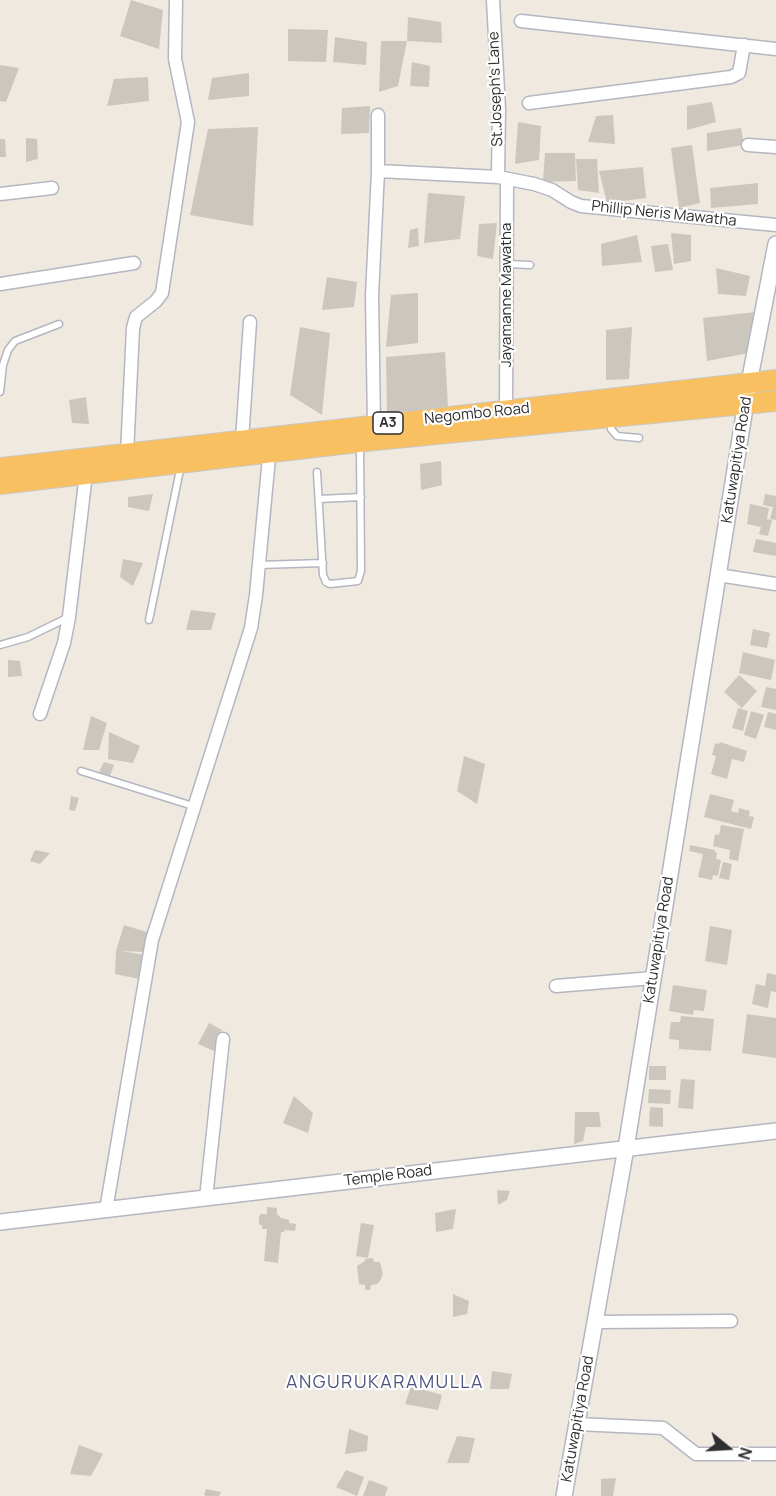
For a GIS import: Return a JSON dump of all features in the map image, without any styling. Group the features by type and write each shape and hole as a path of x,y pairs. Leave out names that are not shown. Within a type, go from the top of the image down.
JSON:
{"highway":[{"name":"Negombo Road","path":"0,484 181,463 374,425 776,380"},
{"name":"Negombo Road","path":"0,468 242,440 270,445 360,442 776,401"}],"street":[{"path":"127,454 133,328 136,317 156,301 162,293 188,122 175,59 176,0"},
{"name":"St.Joseph's Lane","path":"493,0 502,178"},
{"path":"521,21 776,49"},
{"path":"529,103 730,77 739,73 744,45"},
{"path":"374,425 372,296 378,171 378,115"},
{"path":"748,145 776,147"},
{"name":"Phillip Neris Mawatha","path":"378,171 502,178 552,190 581,206 776,225"},
{"name":"Jayamanne Mawatha","path":"502,178 507,264 506,411"},
{"path":"0,194 52,188"},
{"name":"Katuwapitiya Road","path":"564,1496 626,1148 749,383 776,247"},
{"path":"0,284 134,263"},
{"path":"242,440 250,322"},
{"path":"106,1210 152,940 251,628 270,445"},
{"path":"40,714 64,643 69,617 86,474"},
{"path":"718,575 776,584"},
{"path":"556,986 653,978"},
{"path":"206,1198 223,1039"},
{"name":"Temple Road","path":"0,1222 776,1131"},
{"path":"595,1322 731,1321"},
{"path":"577,1424 663,1428 696,1454 776,1454"}],"lane":[{"path":"507,264 530,265"},
{"path":"0,392 3,364 8,350 15,341 59,324"},
{"path":"610,417 614,434 626,438 639,438"},
{"path":"317,472 323,575 326,582 330,584 358,581 360,578 360,442"},
{"path":"148,620 181,463"},
{"path":"319,499 361,497"},
{"path":"259,565 322,563"},
{"path":"0,645 28,637 69,617"},
{"path":"81,771 193,806"}],"building":[{"path":"131,0 163,10 159,49 120,36"},
{"path":"408,17 441,22 442,43 407,41"},
{"path":"288,29 328,30 326,62 288,61"},
{"path":"335,37 367,42 366,65 333,62"},
{"path":"381,41 407,41 398,86 379,92"},
{"path":"412,62 430,66 429,87 410,86"},
{"path":"0,65 19,68 6,102 0,101"},
{"path":"249,73 249,96 208,100 212,78"},
{"path":"148,77 149,101 107,106 114,79"},
{"path":"712,102 716,122 687,130 687,106"},
{"path":"370,106 369,133 341,134 342,108"},
{"path":"613,115 615,144 588,142 596,116"},
{"path":"518,122 541,126 539,160 515,164"},
{"path":"258,127 253,226 190,215 208,129"},
{"path":"741,128 744,145 707,151 707,133"},
{"path":"26,138 37,139 38,159 26,162"},
{"path":"0,139 5,139 6,157 0,157"},
{"path":"692,145 700,203 679,208 671,148"},
{"path":"545,153 575,153 576,181 543,182"},
{"path":"576,159 597,159 599,193 578,190"},
{"path":"643,167 646,198 607,203 599,171"},
{"path":"758,183 758,204 711,208 710,188"},
{"path":"428,193 465,196 460,239 424,243"},
{"path":"497,223 493,259 477,256 479,224"},
{"path":"418,228 419,246 408,248 410,230"},
{"path":"671,233 691,235 691,261 674,264"},
{"path":"637,235 642,262 602,266 601,244"},
{"path":"668,244 673,270 655,272 651,246"},
{"path":"716,268 750,276 746,296 718,294"},
{"path":"327,277 357,282 354,307 322,310"},
{"path":"418,293 418,343 386,347 391,295"},
{"path":"755,312 749,353 707,361 703,318"},
{"path":"300,327 330,333 322,415 290,395"},
{"path":"632,327 629,379 606,380 606,330"},
{"path":"445,352 448,408 387,415 386,357"},
{"path":"86,397 89,424 72,423 69,400"},
{"path":"441,461 442,485 421,490 420,464"},
{"path":"153,494 149,511 128,507 128,497"},
{"path":"765,494 776,496 776,520 770,519 773,507 763,505"},
{"path":"750,504 769,508 767,519 772,520 768,536 759,534 761,527 747,524"},
{"path":"756,539 776,543 776,556 753,552"},
{"path":"123,559 143,563 133,586 120,577"},
{"path":"191,610 216,613 211,630 186,630"},
{"path":"753,629 770,633 767,648 750,645"},
{"path":"743,652 775,660 771,680 739,673"},
{"path":"8,660 20,661 22,676 8,677"},
{"path":"739,675 757,691 742,708 724,692"},
{"path":"766,687 776,689 776,710 761,707"},
{"path":"738,708 748,711 743,731 732,728"},
{"path":"751,711 764,715 756,739 744,735"},
{"path":"768,712 776,714 776,730 764,727"},
{"path":"91,716 107,723 99,750 83,750"},
{"path":"109,732 140,746 133,763 108,759"},
{"path":"720,742 747,751 744,762 732,759 727,779 711,774 716,756 712,755 715,743"},
{"path":"464,756 485,764 477,804 457,791"},
{"path":"104,762 114,765 110,776 99,772"},
{"path":"710,794 734,800 731,811 738,813 739,808 750,811 749,816 754,817 751,829 704,817"},
{"path":"71,796 79,798 75,811 69,810"},
{"path":"721,825 744,829 738,861 729,859 730,850 713,846 715,834 719,835"},
{"path":"690,845 715,850 716,859 721,860 718,876 713,875 712,880 698,877 703,854 689,851"},
{"path":"35,850 50,853 40,864 30,861"},
{"path":"723,862 732,864 729,880 719,878"},
{"path":"124,925 150,933 145,952 121,951 146,955 139,979 115,974 116,951"},
{"path":"710,926 732,930 727,965 705,961"},
{"path":"767,973 776,975 776,992 771,991 768,1008 752,1004 756,984 765,986"},
{"path":"673,985 707,990 704,1011 694,1010 693,1015 669,1011"},
{"path":"747,1014 776,1018 776,1058 742,1053"},
{"path":"681,1016 714,1019 711,1051 679,1049 679,1040 669,1039 671,1022 680,1022"},
{"path":"209,1023 222,1030 214,1051 198,1044"},
{"path":"649,1066 666,1066 666,1080 649,1080"},
{"path":"681,1079 695,1080 693,1109 678,1108"},
{"path":"649,1089 671,1090 670,1104 648,1103"},
{"path":"294,1096 313,1113 308,1133 283,1123"},
{"path":"650,1107 663,1108 663,1127 649,1126"},
{"path":"575,1112 599,1112 601,1127 586,1127 583,1141 574,1144"},
{"path":"497,1190 510,1191 507,1200 498,1205"},
{"path":"267,1207 277,1208 277,1214 281,1218 296,1224 295,1231 281,1232 278,1263 264,1261 267,1229 262,1229 262,1225 259,1225 259,1218 260,1214 267,1214"},
{"path":"456,1209 453,1229 436,1232 435,1213"},
{"path":"361,1223 374,1225 368,1258 356,1256"},
{"path":"373,1258 374,1262 380,1262 383,1274 377,1284 371,1285 370,1290 365,1290 365,1285 359,1284 357,1266 365,1259"},
{"path":"453,1294 469,1301 467,1314 453,1317"},
{"path":"492,1371 512,1374 509,1389 490,1389"},
{"path":"411,1386 442,1395 438,1410 405,1404"},
{"path":"349,1429 368,1436 367,1451 345,1454"},
{"path":"457,1436 475,1438 469,1463 447,1463"},
{"path":"79,1445 103,1454 91,1476 70,1474"},
{"path":"346,1470 364,1477 357,1496 336,1487"},
{"path":"616,1478 613,1496 601,1496 601,1479"},
{"path":"369,1480 388,1487 385,1496 363,1496"},
{"path":"206,1489 221,1492 219,1496 206,1496 204,1495"}],"district":[{"name":"ANGURUKARAMULLA","path":"385,1383"}]}
